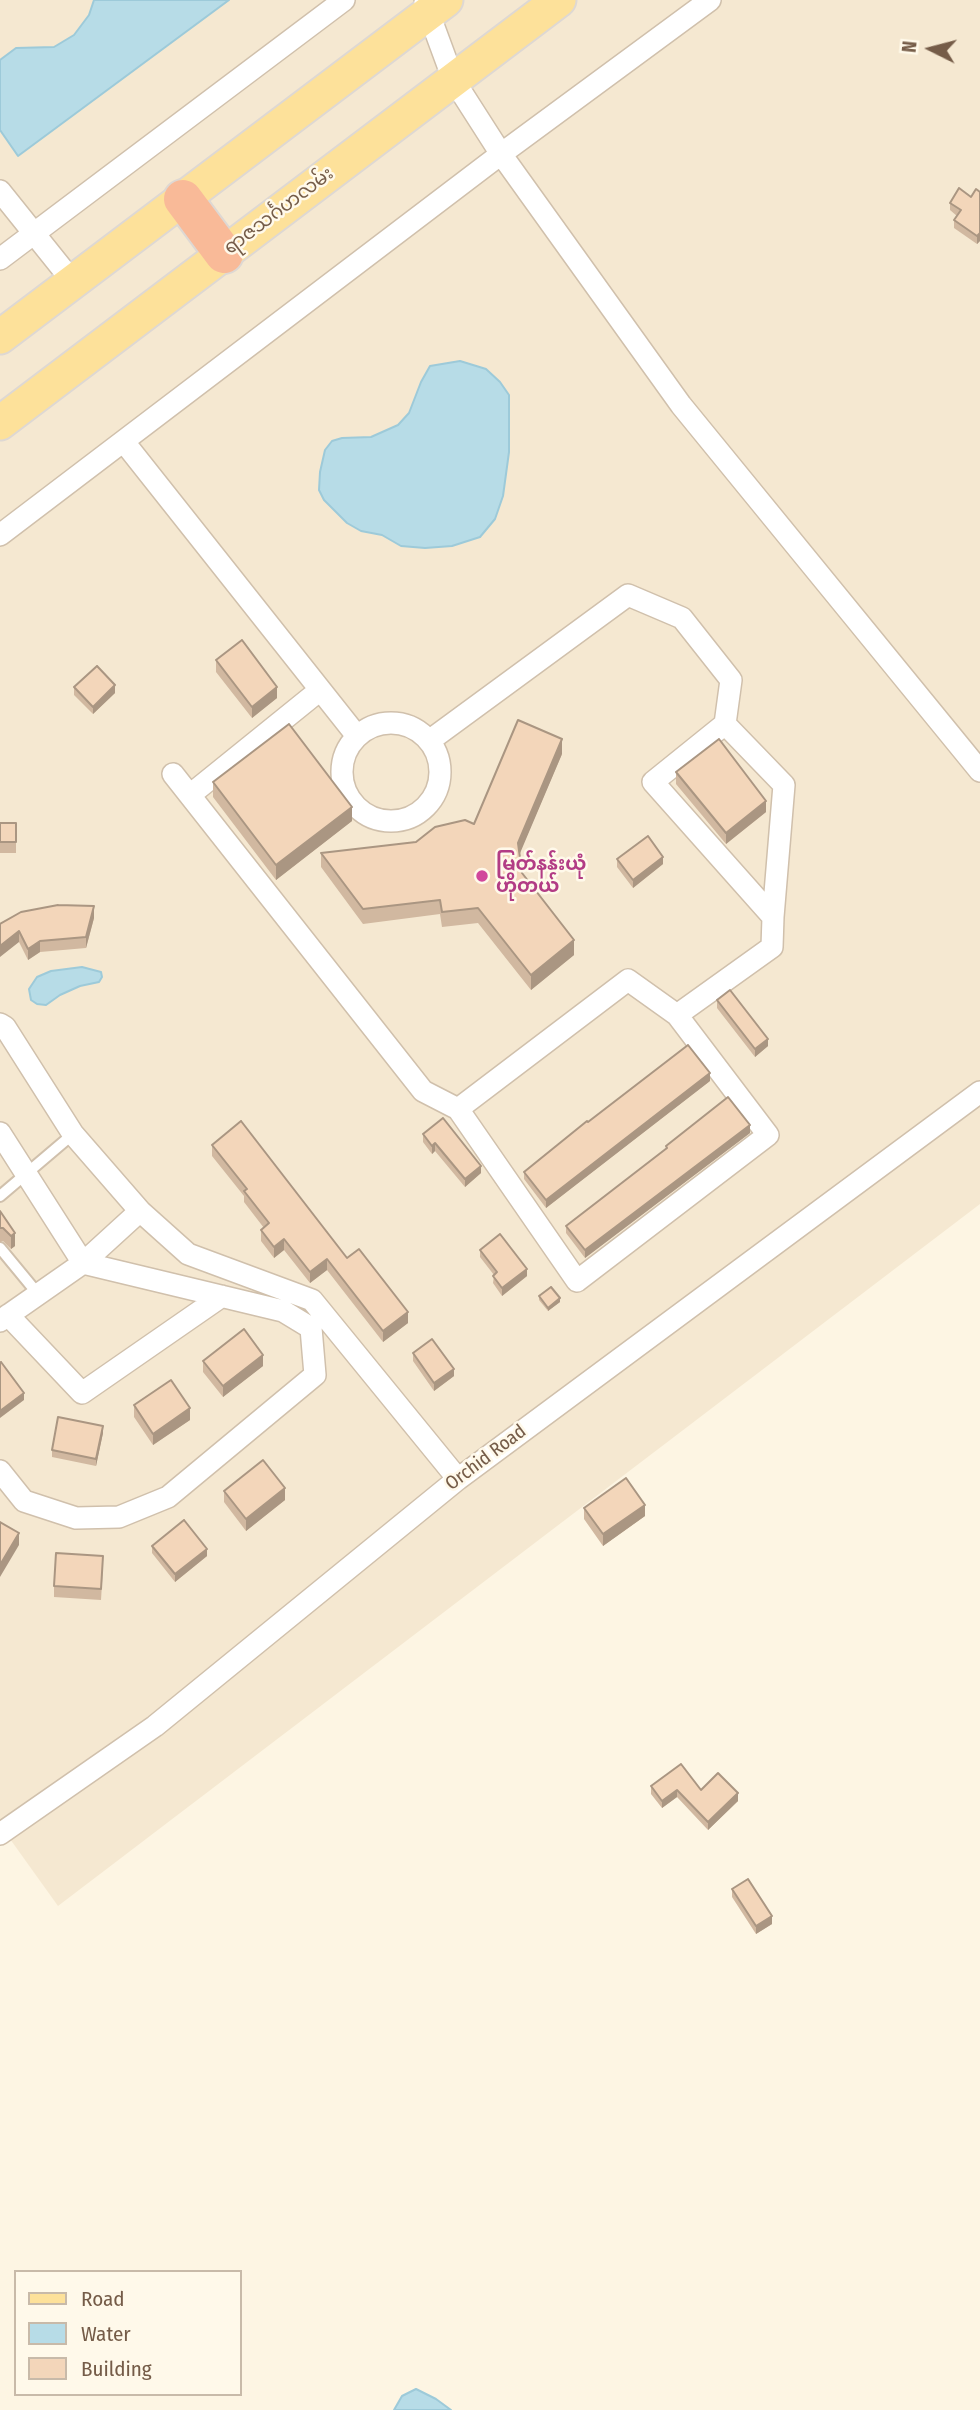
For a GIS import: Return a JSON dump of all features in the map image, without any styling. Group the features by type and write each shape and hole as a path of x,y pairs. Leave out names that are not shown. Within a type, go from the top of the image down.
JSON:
{"highway":[{"path":"183,199 223,254"}],"main road":[{"name":"ရာဇသင်္ဂဟလမ်း","path":"0,423 559,0"},
{"path":"0,337 183,199 433,4"}],"street":[{"path":"0,260 344,0"},
{"path":"0,535 501,154 709,0"},
{"path":"433,4 453,79 501,154 681,405 980,771"},
{"path":"0,191 73,282"},
{"path":"124,442 358,736"},
{"path":"429,741 628,595 681,618 731,680 725,724 653,782 773,917"},
{"path":"190,795 320,690"},
{"path":"386,723 402,724 417,730 429,741 437,755 440,771 438,787 430,801 419,812 404,819 388,821 372,817 359,809 348,796 343,781 343,765 348,749 358,736 371,727 386,723"},
{"path":"677,1015 772,947 784,785 725,724"},
{"path":"173,774 423,1091 458,1109 577,1281 768,1135 677,1015 628,980 458,1109"},
{"path":"0,1024 5,1027 73,1134 140,1211 188,1254 312,1300 458,1479"},
{"name":"Orchid Road","path":"0,1834 155,1726 458,1479 980,1092"},
{"path":"0,1133 83,1263 283,1311 311,1328 315,1376 168,1497 119,1517 75,1518 24,1501 0,1471"},
{"path":"140,1211 83,1263 4,1318 82,1393 222,1296"}],"lane":[{"path":"0,1196 25,1172 73,1134"},
{"path":"0,1248 38,1294"}],"shaded area":[{"path":"0,0 980,0 980,1204 58,1906 0,1825"}],"water":[{"path":"94,0 229,0 18,156 0,130 0,60 16,48 54,47 74,35 89,15"},
{"path":"460,361 486,369 509,395 509,452 503,496 495,519 480,537 452,546 425,548 401,546 382,535 361,531 347,523 324,500 319,490 325,450 332,441 371,437 398,425 409,413 430,366"},
{"path":"82,967 101,972 99,982 80,986 46,1005 31,1000 29,989 37,977 51,971"},
{"path":"416,2389 451,2410 394,2410 402,2396"}],"building":[{"path":"959,188 971,197 976,189 980,192 980,233 977,236 954,220 961,210 950,203"},
{"path":"242,640 277,687 252,707 216,660"},
{"path":"97,666 115,685 93,707 74,687"},
{"path":"518,720 562,739 518,843 522,873 574,940 531,975 478,908 442,912 440,900 363,909 321,853 416,842 435,827 465,820 474,824"},
{"path":"289,724 352,807 276,865 213,782"},
{"path":"719,739 766,801 726,833 676,772"},
{"path":"0,823 16,823 16,842 0,842"},
{"path":"648,836 663,857 633,880 617,859"},
{"path":"58,905 94,906 86,937 40,941 28,949 19,931 0,946 0,924 21,912"},
{"path":"730,990 768,1039 755,1049 717,1000"},
{"path":"688,1045 710,1073 546,1200 524,1172"},
{"path":"728,1097 750,1125 585,1250 566,1226"},
{"path":"443,1118 481,1166 465,1179 435,1143 432,1146 423,1134"},
{"path":"241,1121 347,1258 359,1249 408,1312 383,1331 327,1259 310,1272 284,1239 274,1247 261,1230 269,1223 244,1191 247,1189 212,1145"},
{"path":"0,1211 15,1233 11,1236 0,1228"},
{"path":"500,1234 527,1269 502,1288 493,1276 497,1272 480,1250"},
{"path":"551,1287 560,1298 548,1308 539,1296"},
{"path":"244,1329 263,1355 223,1386 203,1361"},
{"path":"432,1339 454,1369 434,1383 413,1353"},
{"path":"0,1363 24,1393 0,1411"},
{"path":"171,1380 190,1408 153,1434 134,1405"},
{"path":"58,1417 103,1426 96,1459 52,1450"},
{"path":"263,1460 285,1488 246,1519 224,1491"},
{"path":"626,1478 645,1505 603,1534 584,1508"},
{"path":"184,1520 207,1549 175,1574 152,1546"},
{"path":"0,1522 19,1533 0,1565"},
{"path":"56,1553 103,1556 101,1589 54,1586"},
{"path":"681,1764 701,1790 718,1773 738,1793 708,1822 677,1790 662,1801 651,1786"},
{"path":"748,1879 772,1916 756,1926 732,1889"}],"place":[{"name":"မြတ်နန်းယုံ ဟိုတယ်","path":"482,876"}]}
